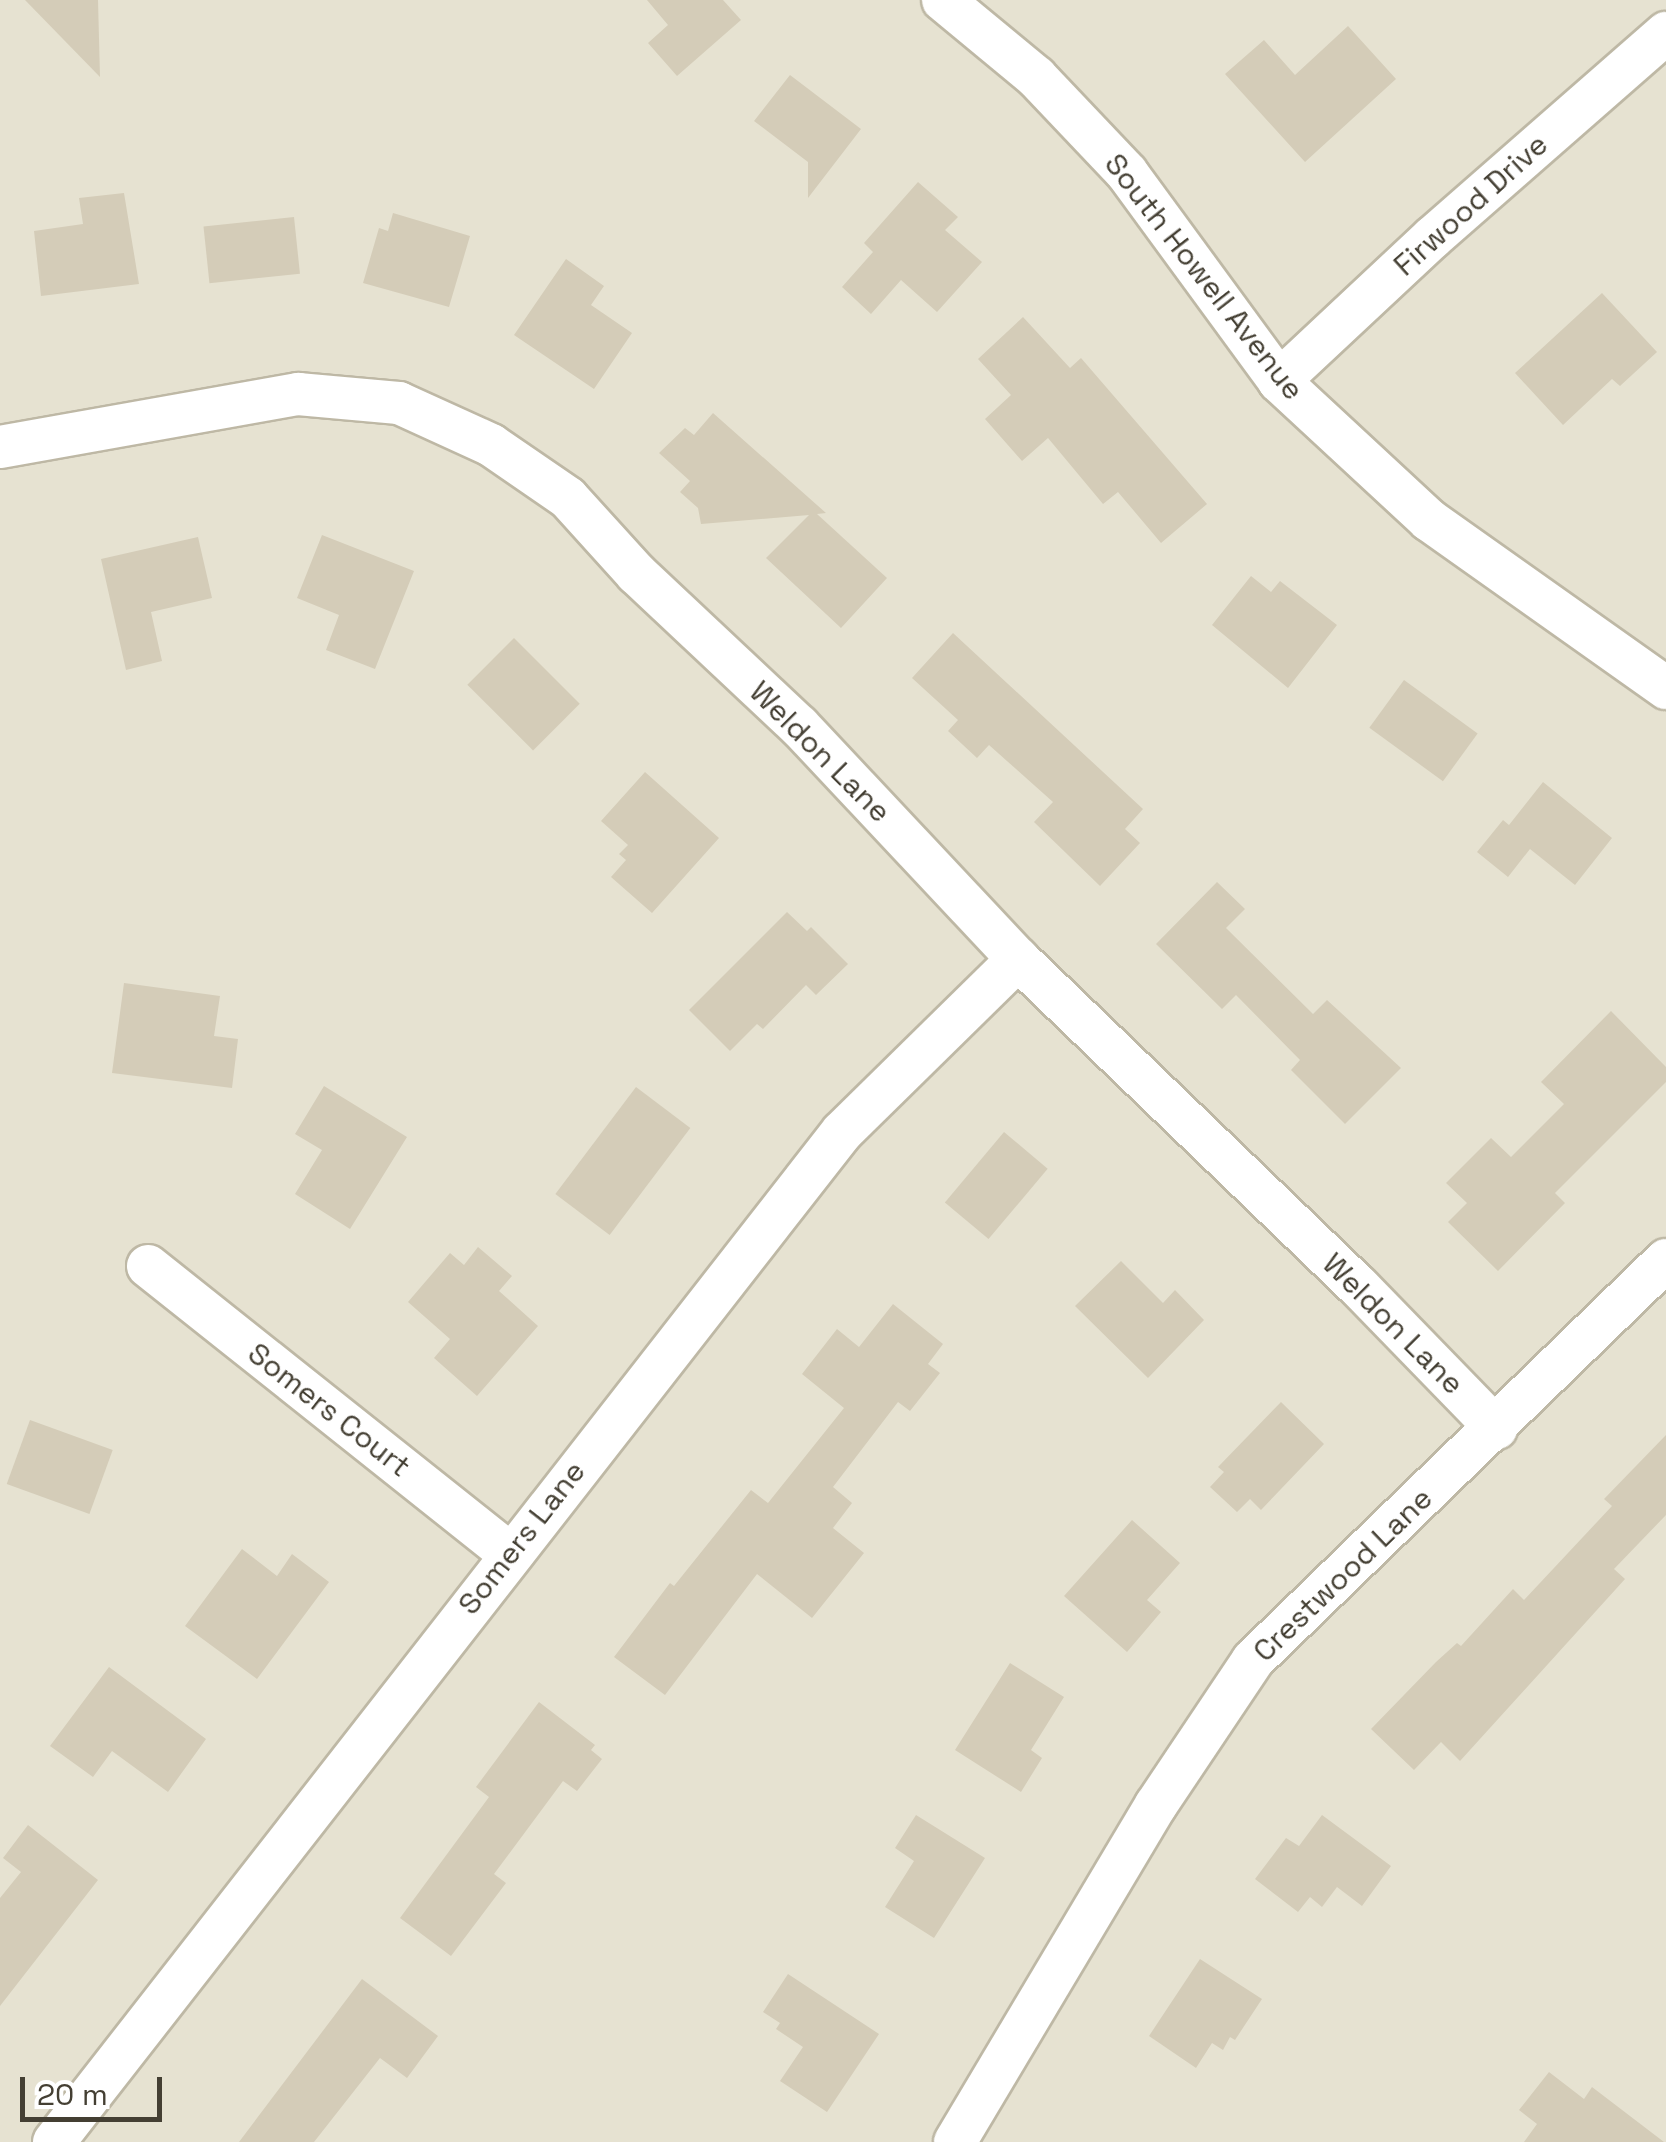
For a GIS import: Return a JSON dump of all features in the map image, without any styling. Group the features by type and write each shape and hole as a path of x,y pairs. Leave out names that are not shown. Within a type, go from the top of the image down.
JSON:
{"street":[{"name":"South Howell Avenue","path":"942,0 1036,77 1127,174 1279,381 1429,520 1666,688"},
{"name":"Firwood Drive","path":"1279,381 1433,237 1666,33"},
{"name":"Weldon Lane","path":"0,448 298,394 399,402 492,446 568,498 637,574 798,726 1018,959 1359,1287 1496,1428"},
{"name":"Somers Lane","path":"54,2142 842,1132 1018,959"},
{"name":"Crestwood Lane","path":"955,2142 1156,1805 1253,1660 1666,1260"},
{"name":"Somers Court","path":"148,1266 510,1554"}],"shaded area":[{"path":"0,0 1666,0 1666,2142 0,2142"}],"building":[{"path":"25,0 98,0 100,77"},
{"path":"647,0 723,0 741,20 677,76 648,43 668,25"},
{"path":"1348,26 1396,79 1305,162 1225,74 1264,40 1295,75"},
{"path":"790,75 861,129 808,198 808,162 754,121"},
{"path":"918,182 958,217 945,230 982,262 937,312 901,280 871,314 842,287 873,252 864,243"},
{"path":"124,193 139,284 41,296 34,231 83,224 79,198"},
{"path":"393,213 470,236 449,307 363,283 379,228 388,231"},
{"path":"294,217 300,274 209,283 203,227"},
{"path":"566,259 604,286 591,305 632,333 594,389 514,335"},
{"path":"1602,293 1657,352 1620,386 1612,379 1563,425 1515,373"},
{"path":"1023,317 1070,368 1081,358 1207,504 1161,543 1118,492 1103,504 1048,438 1022,461 985,419 1011,395 978,359"},
{"path":"713,413 826,513 817,514 887,578 841,628 766,558 809,515 701,524 698,508 680,492 690,481 659,453 685,428 694,435"},
{"path":"322,535 414,571 375,669 326,650 339,615 297,598"},
{"path":"198,537 212,598 151,612 162,661 126,670 101,559"},
{"path":"1251,576 1271,592 1280,581 1337,625 1288,688 1212,625"},
{"path":"953,633 1143,809 1125,829 1140,843 1100,886 1034,822 1053,802 989,745 977,758 948,731 958,720 912,678"},
{"path":"514,638 580,704 533,750 467,685"},
{"path":"1404,680 1478,733 1443,781 1369,728"},
{"path":"645,772 719,838 652,913 611,877 626,860 619,854 628,845 601,821"},
{"path":"1543,782 1612,838 1575,885 1530,849 1508,877 1477,852 1503,820 1509,825"},
{"path":"1217,882 1245,909 1226,928 1313,1014 1327,1000 1401,1068 1345,1124 1291,1070 1300,1060 1236,995 1222,1009 1156,944"},
{"path":"787,912 807,931 811,927 848,964 816,995 806,985 763,1029 757,1024 730,1051 689,1010"},
{"path":"124,983 220,996 214,1036 238,1039 232,1088 112,1073"},
{"path":"1611,1011 1666,1067 1666,1082 1555,1193 1565,1203 1498,1271 1448,1222 1467,1203 1446,1183 1491,1138 1511,1157 1564,1104 1541,1082"},
{"path":"324,1086 407,1137 350,1229 295,1194 322,1150 295,1134"},
{"path":"636,1087 690,1128 610,1235 555,1194"},
{"path":"1004,1132 1048,1169 989,1239 945,1202"},
{"path":"478,1247 512,1276 499,1291 538,1326 477,1396 434,1358 450,1339 408,1302 450,1253 464,1265"},
{"path":"1121,1261 1163,1303 1175,1290 1204,1320 1148,1378 1075,1306"},
{"path":"893,1304 943,1344 928,1364 940,1373 910,1411 898,1402 833,1487 852,1503 833,1528 864,1553 812,1618 757,1574 665,1695 614,1657 670,1583 674,1586 751,1490 768,1503 844,1408 802,1374 837,1329 859,1347"},
{"path":"1281,1402 1324,1444 1261,1510 1250,1499 1237,1512 1210,1487 1224,1472 1218,1467"},
{"path":"30,1420 113,1450 89,1514 7,1484"},
{"path":"1666,1435 1666,1515 1614,1569 1625,1579 1460,1761 1441,1742 1414,1770 1371,1729 1436,1662 1457,1643 1461,1646 1513,1589 1524,1600 1612,1506 1604,1499"},
{"path":"1132,1520 1180,1563 1147,1600 1161,1612 1127,1652 1064,1596"},
{"path":"242,1549 277,1576 292,1554 329,1582 257,1679 185,1626"},
{"path":"1010,1663 1064,1697 1031,1750 1042,1758 1021,1792 955,1750"},
{"path":"109,1667 206,1739 168,1792 112,1751 93,1777 50,1746"},
{"path":"539,1702 595,1745 591,1750 602,1759 577,1791 563,1781 494,1874 506,1883 451,1956 400,1918 489,1797 476,1787"},
{"path":"916,1815 985,1858 934,1938 885,1907 914,1861 895,1848"},
{"path":"1322,1815 1391,1866 1362,1906 1337,1887 1322,1907 1310,1897 1298,1912 1255,1879 1286,1838 1299,1846"},
{"path":"28,1825 98,1880 0,2006 0,1898 21,1872 3,1858"},
{"path":"1200,1959 1262,1999 1235,2040 1230,2037 1223,2050 1212,2043 1196,2068 1149,2036"},
{"path":"788,1974 879,2034 827,2112 780,2081 803,2047 776,2029 780,2023 763,2012"},
{"path":"362,1979 438,2036 407,2078 380,2058 314,2142 239,2142"},
{"path":"1549,2072 1584,2099 1592,2087 1664,2142 1524,2142 1537,2124 1519,2110"}]}
